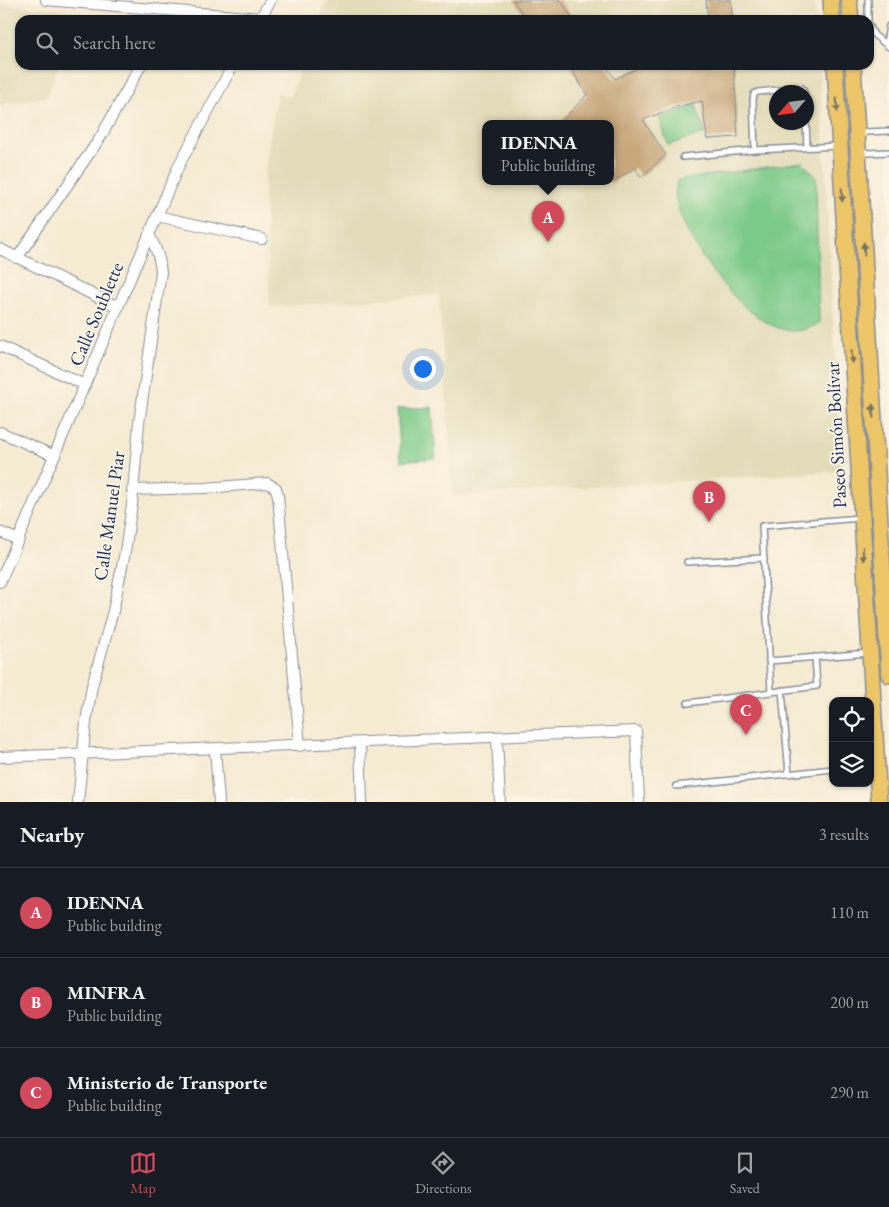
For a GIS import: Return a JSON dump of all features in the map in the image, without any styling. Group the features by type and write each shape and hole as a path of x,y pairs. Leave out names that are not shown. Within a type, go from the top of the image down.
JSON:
{"main road":[{"path":"831,0 832,15"},
{"path":"849,0 850,15"},
{"name":"Paseo Simón Bolívar","path":"835,70 869,653 872,742"},
{"name":"Paseo Simón Bolívar","path":"853,70 889,675"},
{"path":"840,146 858,145"},
{"path":"869,653 888,652"},
{"name":"Paseo Simón Bolívar","path":"874,770 879,802"}],"street":[{"path":"46,0 161,15"},
{"path":"262,15 270,0"},
{"path":"17,258 100,138 138,70"},
{"name":"Calle Soublette","path":"0,582 179,165 230,70"},
{"path":"157,216 262,239"},
{"name":"Calle Manuel Piar","path":"78,802 92,686 113,611 125,552 140,413 161,272 156,247 149,235"},
{"path":"0,249 118,307"},
{"path":"0,346 85,385"},
{"path":"0,432 55,456"},
{"path":"132,490 206,488 267,483 276,488 300,746"},
{"path":"0,532 19,540"},
{"path":"0,756 300,746 636,731 639,802"},
{"path":"497,737 500,802"},
{"path":"360,743 362,802"},
{"path":"215,749 219,802"}],"lane":[{"path":"868,0 868,15"},
{"path":"874,35 888,44 889,26"},
{"path":"755,150 754,94 769,91"},
{"path":"806,130 807,148"},
{"path":"889,131 865,132 858,145 867,153 889,152"},
{"path":"683,157 755,150 840,146"},
{"path":"771,692 762,526 861,518"},
{"path":"687,562 764,558"},
{"path":"769,661 869,653"},
{"path":"688,703 817,686 815,657"},
{"path":"782,690 789,774"},
{"path":"676,786 829,769"}],"shaded area":[{"path":"327,0 814,0 816,15 321,15"},
{"path":"0,4 79,12 78,15 15,15 15,70 57,70 47,96 0,105"},
{"path":"300,70 819,70 841,471 453,496 439,295 270,307 264,195 265,170 277,93 290,97"}],"green space":[{"path":"696,105 705,133 668,145 659,117"},
{"path":"802,162 816,177 819,323 803,330 790,331 769,324 751,312 717,277 702,257 690,236 681,216 676,199 676,190 677,180"},
{"path":"432,407 436,458 401,461 397,409"}],"building":[{"path":"513,0 560,0 570,15 524,15"},
{"path":"706,0 731,0 732,15 708,15"},
{"path":"572,70 609,70 615,79 634,70 734,70 738,137 707,139 702,101 675,107 643,120 666,155 641,177 635,168 614,181 614,120 562,120 587,95"}],"place":[{"name":"IDENNA","path":"548,242"},
{"name":"MINFRA","path":"709,522"},
{"name":"Ministerio de Transporte","path":"746,735"}]}
